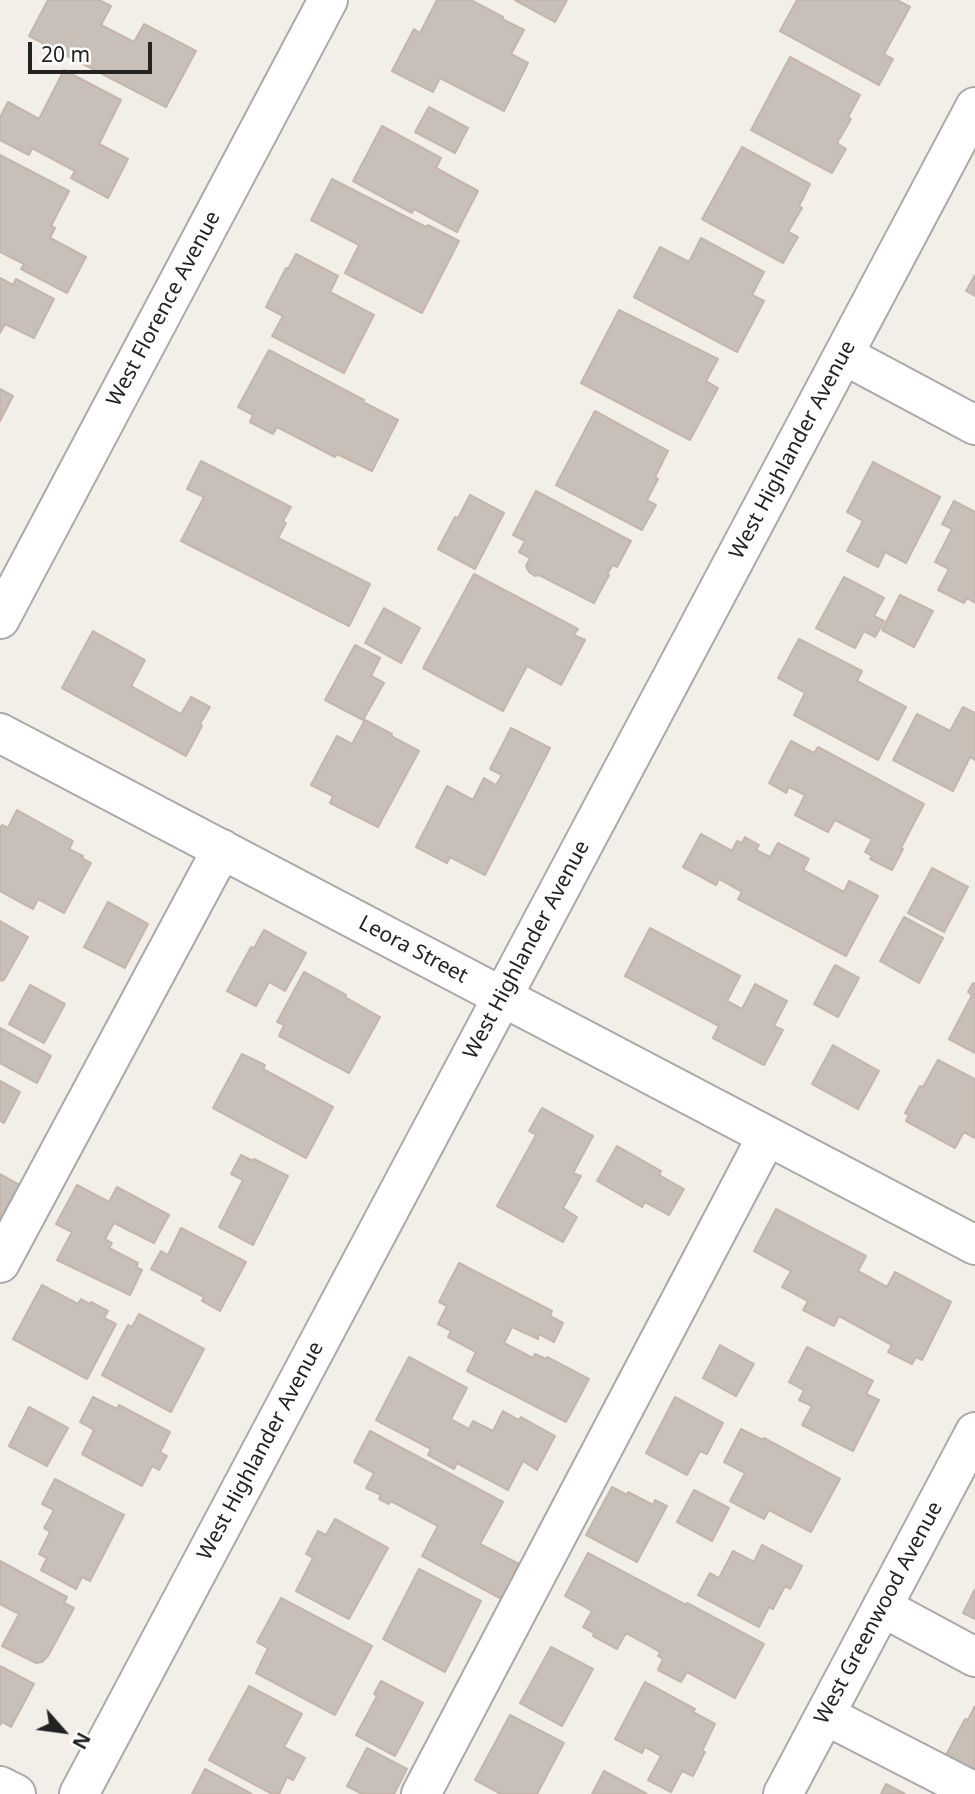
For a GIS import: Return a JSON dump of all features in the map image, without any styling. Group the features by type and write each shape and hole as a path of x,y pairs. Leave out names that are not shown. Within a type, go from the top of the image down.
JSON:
{"street":[{"name":"West Florence Avenue","path":"0,619 328,0"},
{"name":"West Highlander Avenue","path":"79,1794 975,107"},
{"path":"844,355 975,425"},
{"name":"Leora Street","path":"0,733 975,1245"},
{"path":"0,1263 222,849"},
{"path":"421,1794 767,1136"},
{"name":"West Greenwood Avenue","path":"783,1794 975,1432"},
{"path":"882,1607 975,1657"},
{"path":"825,1715 975,1792"},
{"path":"0,1786 16,1794"}],"building":[{"path":"48,0 99,0 111,6 101,25 134,42 144,24 196,51 166,107 29,36"},
{"path":"437,0 471,0 524,30 511,54 528,63 504,111 440,78 433,92 392,71 414,29 420,33"},
{"path":"515,0 567,0 555,22"},
{"path":"797,0 897,0 910,7 884,54 893,59 879,85 780,31"},
{"path":"790,57 860,95 848,117 851,119 837,143 846,149 832,173 751,130"},
{"path":"64,70 121,100 99,144 128,159 108,198 71,178 75,171 32,148 29,155 0,140 0,117 8,102 39,119"},
{"path":"429,107 468,128 455,153 415,132"},
{"path":"382,126 441,158 436,168 478,191 457,232 414,209 412,213 353,181"},
{"path":"742,147 810,184 799,206 802,208 788,232 798,237 783,263 702,219"},
{"path":"0,155 69,191 51,226 55,228 50,238 86,257 67,293 21,269 24,264 0,252"},
{"path":"332,179 459,241 422,313 345,273 359,245 311,220"},
{"path":"701,238 764,272 752,295 764,301 737,352 634,297 660,247 689,262"},
{"path":"296,254 338,276 330,292 374,315 344,373 272,336 283,316 266,307"},
{"path":"975,275 975,296 966,291"},
{"path":"0,278 13,285 16,279 54,299 34,338 5,324 0,333"},
{"path":"619,310 718,359 706,381 718,388 690,440 581,383"},
{"path":"269,350 398,420 372,471 337,454 335,457 277,427 273,434 250,422 253,415 238,407"},
{"path":"0,389 13,396 0,421"},
{"path":"595,411 668,451 647,500 656,505 642,530 556,485"},
{"path":"201,461 291,507 278,538 370,584 349,626 181,541 204,497 187,489"},
{"path":"873,462 940,497 906,563 885,552 878,567 847,551 863,521 847,512"},
{"path":"536,491 631,541 617,567 613,565 607,574 609,575 594,603 529,572 526,566 530,558 519,552 525,541 513,535"},
{"path":"470,495 504,513 475,569 438,549"},
{"path":"954,501 975,512 975,603 967,598 964,603 938,590 949,569 935,562 952,529 942,524"},
{"path":"474,574 578,629 574,635 585,640 561,685 527,666 503,711 423,668"},
{"path":"844,577 884,598 874,616 884,621 875,637 864,631 855,648 816,628"},
{"path":"900,595 933,611 914,647 882,630"},
{"path":"384,608 420,628 401,663 365,643"},
{"path":"93,631 145,660 131,686 181,714 191,697 210,707 186,756 62,688"},
{"path":"799,639 862,671 857,681 906,707 878,760 794,715 805,693 778,678"},
{"path":"355,645 380,658 371,676 384,683 363,720 325,700"},
{"path":"963,707 975,713 975,760 970,757 953,791 893,760 917,714 950,731"},
{"path":"365,720 419,751 378,827 330,803 333,796 311,785 337,736 352,744"},
{"path":"511,728 550,748 485,875 450,857 447,863 416,847 447,786 473,800 484,778 496,785 502,775 490,769"},
{"path":"791,741 814,753 818,747 924,804 892,870 870,859 872,856 865,852 872,839 835,820 828,832 795,815 805,795 789,787 786,793 769,783"},
{"path":"17,810 73,841 69,849 91,863 64,913 38,899 33,909 0,891 0,828 2,825 8,828"},
{"path":"701,834 732,851 737,841 742,843 745,837 759,845 756,850 770,857 778,843 809,859 803,870 844,892 849,881 878,896 846,956 738,899 742,892 719,879 716,885 683,867"},
{"path":"932,868 968,887 944,932 908,913"},
{"path":"108,902 148,924 125,968 84,947"},
{"path":"904,917 943,938 919,983 880,961"},
{"path":"0,921 28,937 4,980 0,981"},
{"path":"650,928 740,976 727,1001 742,1009 755,984 787,1001 774,1026 783,1030 764,1065 713,1038 719,1026 625,976"},
{"path":"264,930 306,953 285,991 269,982 256,1006 227,991 251,947 254,948"},
{"path":"835,965 859,978 838,1017 814,1004"},
{"path":"304,972 380,1017 349,1073 279,1036 284,1025 277,1022"},
{"path":"973,983 975,1053 949,1039 972,995 968,992"},
{"path":"30,985 65,1004 44,1043 9,1024"},
{"path":"0,1028 51,1056 37,1083 0,1063"},
{"path":"833,1045 879,1071 858,1109 812,1084"},
{"path":"242,1054 265,1065 263,1069 333,1107 306,1158 213,1108"},
{"path":"938,1060 975,1079 975,1138 964,1132 955,1148 906,1121 909,1115 905,1113"},
{"path":"0,1081 20,1092 4,1123 0,1121"},
{"path":"542,1108 593,1136 573,1173 581,1176 563,1208 577,1217 563,1242 497,1206 536,1135 529,1131"},
{"path":"617,1146 661,1171 659,1175 684,1189 669,1215 645,1202 642,1207 597,1181"},
{"path":"241,1155 288,1176 253,1245 219,1227 243,1180 231,1174"},
{"path":"0,1174 27,1189 0,1224"},
{"path":"77,1185 109,1202 117,1187 169,1215 154,1243 114,1223 105,1239 112,1243 109,1248 138,1263 136,1267 142,1270 130,1295 57,1260 72,1232 56,1224"},
{"path":"776,1209 866,1256 858,1271 887,1287 895,1272 951,1302 922,1360 916,1357 912,1364 888,1352 892,1345 839,1316 834,1326 803,1310 808,1301 782,1287 791,1271 754,1251"},
{"path":"181,1228 246,1262 220,1311 202,1301 204,1297 151,1269 161,1251 168,1255"},
{"path":"459,1263 552,1311 550,1316 563,1323 554,1342 539,1334 538,1339 512,1327 504,1343 533,1358 535,1354 546,1359 547,1357 589,1379 566,1422 467,1371 476,1352 448,1337 451,1331 438,1324 447,1306 439,1302"},
{"path":"42,1285 78,1304 81,1299 90,1304 91,1302 108,1311 104,1318 116,1324 87,1379 13,1339"},
{"path":"139,1314 204,1349 171,1412 102,1375 128,1325 132,1327"},
{"path":"720,1345 754,1364 736,1396 703,1378"},
{"path":"807,1347 873,1381 866,1394 879,1400 853,1451 802,1425 812,1406 799,1400 804,1390 789,1382"},
{"path":"409,1357 467,1388 451,1419 469,1429 473,1421 493,1431 503,1411 519,1420 521,1417 555,1436 537,1470 523,1461 508,1490 457,1463 454,1469 428,1455 431,1449 376,1420"},
{"path":"93,1397 117,1409 119,1405 170,1432 160,1452 167,1456 159,1470 152,1466 142,1486 82,1454 94,1430 80,1422"},
{"path":"675,1397 723,1423 707,1454 700,1451 687,1475 646,1453"},
{"path":"29,1407 68,1428 47,1466 9,1446"},
{"path":"741,1429 763,1440 764,1438 840,1479 811,1532 769,1510 764,1519 730,1501 745,1473 724,1462"},
{"path":"370,1431 503,1502 480,1544 527,1568 509,1603 422,1556 438,1526 391,1501 389,1504 379,1499 381,1495 366,1488 374,1473 354,1462"},
{"path":"55,1479 124,1515 90,1581 82,1577 76,1589 41,1570 47,1558 39,1554 50,1532 44,1528 54,1510 42,1504"},
{"path":"612,1487 653,1505 655,1500 667,1506 637,1562 586,1535"},
{"path":"694,1490 729,1508 712,1541 677,1522"},
{"path":"335,1519 388,1548 349,1619 296,1591 313,1558 306,1554 318,1531 326,1535"},
{"path":"762,1545 802,1566 790,1589 785,1586 773,1609 769,1607 759,1627 698,1595 710,1573 719,1578 733,1551 754,1562"},
{"path":"588,1553 764,1644 735,1698 687,1672 681,1682 658,1670 663,1659 658,1656 660,1652 626,1633 617,1649 593,1636 594,1633 583,1627 592,1611 565,1596"},
{"path":"0,1561 67,1597 64,1603 74,1608 48,1656 42,1662 36,1663 2,1646 19,1614 0,1604"},
{"path":"419,1569 481,1601 445,1672 383,1639"},
{"path":"975,1589 975,1619 963,1613"},
{"path":"281,1598 372,1646 335,1715 256,1673 268,1648 257,1642"},
{"path":"551,1647 593,1669 562,1726 520,1703"},
{"path":"0,1666 34,1684 11,1727 2,1722 0,1725"},
{"path":"381,1681 423,1703 395,1756 356,1735 377,1696 374,1694"},
{"path":"645,1682 695,1709 693,1712 715,1724 693,1776 682,1771 671,1792 648,1780 661,1756 645,1747 642,1753 615,1739"},
{"path":"249,1686 302,1714 284,1747 305,1758 293,1780 287,1777 279,1794 272,1794 209,1760"},
{"path":"975,1706 975,1771 946,1755"},
{"path":"510,1715 564,1743 537,1794 501,1794 475,1780"},
{"path":"367,1748 407,1769 394,1794 362,1794 347,1786"},
{"path":"205,1769 252,1794 192,1794"},
{"path":"604,1771 647,1794 592,1794"},
{"path":"886,1784 905,1794 881,1794"}]}
